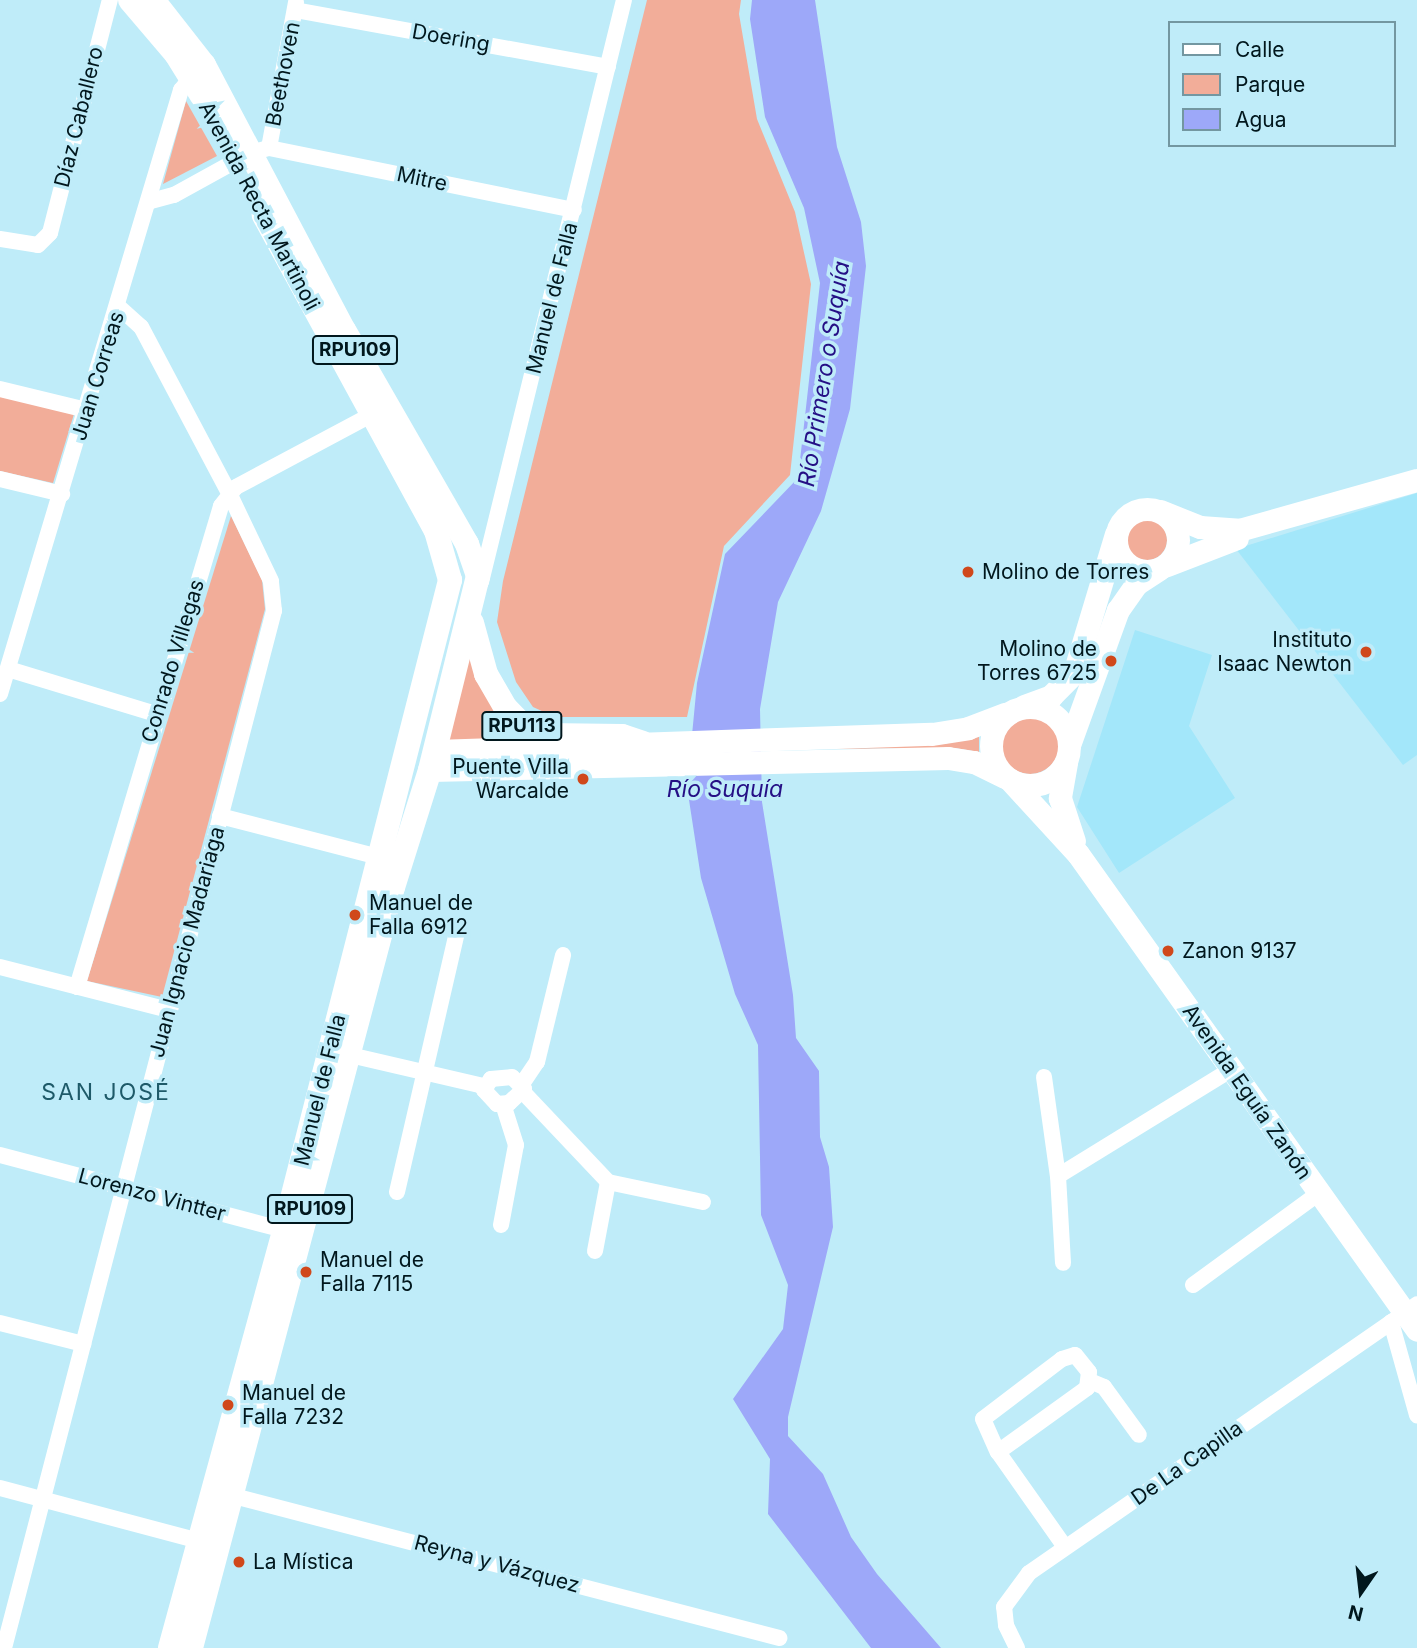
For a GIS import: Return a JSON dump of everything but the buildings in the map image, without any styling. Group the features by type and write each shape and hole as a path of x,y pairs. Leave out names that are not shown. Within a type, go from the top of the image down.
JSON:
{"main road":[{"name":"Avenida Recta Martinoli","path":"130,0 198,70"},
{"name":"Avenida Recta Martinoli","path":"153,0 252,154 344,330 467,544"},
{"name":"Avenida Recta Martinoli","path":"252,154 371,415 436,531 458,588 455,618 428,760"},
{"name":"RPU113","path":"1160,511 1200,527 1239,530 1417,480"},
{"name":"RPU113","path":"473,609 486,674 506,708 525,728 545,736 622,736 653,750 836,760 957,758 1024,785 1044,783 1061,771 1118,610 1136,584 1163,567 1216,543 1336,508 1352,499"},
{"path":"1160,511 1178,532 1177,550 1163,567 1131,567 1118,553 1116,534 1132,512 1160,511"},
{"name":"RPU113","path":"428,760 653,750 834,736 946,733 1013,711 1051,696 1074,673 1116,534"},
{"name":"Manuel de Falla","path":"294,1233 350,1055 428,760 473,609 478,576 467,544"},
{"name":"Manuel de Falla","path":"170,1648 209,1543 224,1493 294,1233 382,850 445,608 449,570"},
{"path":"1008,778 995,765 990,748 994,729 1013,711 1038,707 1054,715 1065,728 1068,752"},
{"name":"Avenida Eguía Zanón","path":"1068,752 1060,798 1078,854"},
{"path":"382,850 428,760"},
{"name":"Avenida Eguía Zanón","path":"1008,778 1078,854 1407,1317"},
{"name":"Manuel de Falla","path":"191,1648 209,1543"}],"street":[{"name":"Díaz Caballero","path":"0,239 38,245 50,233 110,0"},
{"name":"Manuel de Falla","path":"473,609 496,528 624,0"},
{"name":"Doering","path":"296,5 608,67"},
{"name":"Beethoven","path":"252,154 296,5"},
{"name":"Juan Correas","path":"0,694 119,307 181,90 198,70"},
{"path":"150,201 174,195 252,154"},
{"name":"Mitre","path":"252,154 574,210"},
{"name":"Juan Ignacio Madariaga","path":"4,1648 276,595 229,493 141,327 119,307"},
{"path":"0,389 87,410"},
{"path":"229,493 371,415"},
{"path":"0,479 61,494"},
{"name":"Conrado Villegas","path":"77,987 156,713 229,493"},
{"path":"467,544 496,528"},
{"path":"8,669 156,713"},
{"path":"220,816 382,850"},
{"path":"397,1192 456,937"},
{"path":"503,1104 522,1088 537,1062 563,955"},
{"path":"0,967 169,1010"},
{"path":"350,1055 483,1086 501,1078 522,1088 608,1182 703,1202"},
{"path":"1058,1176 1232,1069"},
{"path":"1044,1077 1058,1176 1063,1263"},
{"path":"483,1086 493,1101 503,1104"},
{"path":"501,1225 516,1145 503,1104"},
{"name":"Lorenzo Vintter","path":"0,1155 294,1233"},
{"path":"595,1251 608,1182"},
{"path":"1194,1285 1319,1193"},
{"path":"1407,1317 1417,1415"},
{"name":"De La Capilla","path":"1017,1648 1006,1625 1004,1607 1029,1573 1407,1317"},
{"path":"0,1323 83,1344"},
{"path":"1065,1547 998,1452 983,1419 1062,1359 1075,1355 1084,1364 1090,1381 1104,1387 1139,1434"},
{"path":"998,1452 1090,1381"},
{"path":"0,1488 209,1543"},
{"name":"Reyna y Vázquez","path":"224,1493 779,1638"}],"shaded area":[{"name":"Instituto Isaac Newton","path":"1417,493 1417,755 1403,765 1236,549"},
{"path":"1135,630 1212,655 1189,726 1235,798 1119,873 1077,807"}],"green space":[{"path":"647,0 741,0 739,14 757,119 795,212 811,284 790,475 724,546 687,717 555,717 533,707 516,682 497,622 503,581"},
{"path":"186,101 217,156 163,184"},
{"path":"0,396 74,414 53,483 0,471"},
{"path":"231,516 262,580 265,609 162,997 87,981"},
{"path":"1147,520 1155,521 1161,526 1166,532 1166,548 1161,554 1155,559 1147,560 1139,559 1133,554 1128,548 1127,540 1128,532 1133,526 1139,521"},
{"path":"470,650 522,738 447,744"},
{"path":"1030,716 1041,718 1054,729 1059,745 1057,756 1046,769 1030,774 1019,772 1006,761 1001,745 1003,734 1014,721"},
{"path":"979,736 979,752 955,748 821,749 944,744"}],"water":[{"name":"Río Suquía","path":"752,0 815,0 837,147 861,222 866,266 850,409 821,511 778,602 760,709 762,802 793,995 796,1038 819,1071 820,1137 829,1167 833,1227 788,1417 788,1436 823,1474 851,1537 877,1574 941,1648 871,1648 768,1514 770,1459 733,1399 783,1329 788,1285 761,1215 758,1045 735,994 701,878 687,787 697,683 725,554 798,478 820,283 804,208 765,117 750,19"}],"place":[{"name":"Molino de Torres","path":"968,572"},
{"name":"Instituto Isaac Newton","path":"1366,652"},
{"name":"Molino de Torres 6725","path":"1111,661"},
{"name":"Puente Villa Warcalde","path":"583,779"},
{"name":"Manuel de Falla 6912","path":"355,915"},
{"name":"Zanon 9137","path":"1168,951"},
{"name":"Manuel de Falla 7115","path":"306,1272"},
{"name":"Manuel de Falla 7232","path":"228,1405"},
{"name":"La Mística","path":"239,1562"}],"district":[{"name":"SAN JOSÉ","path":"106,1092"}],"water label":[{"name":"Río Primero o Suquía","path":"824,374"}]}
